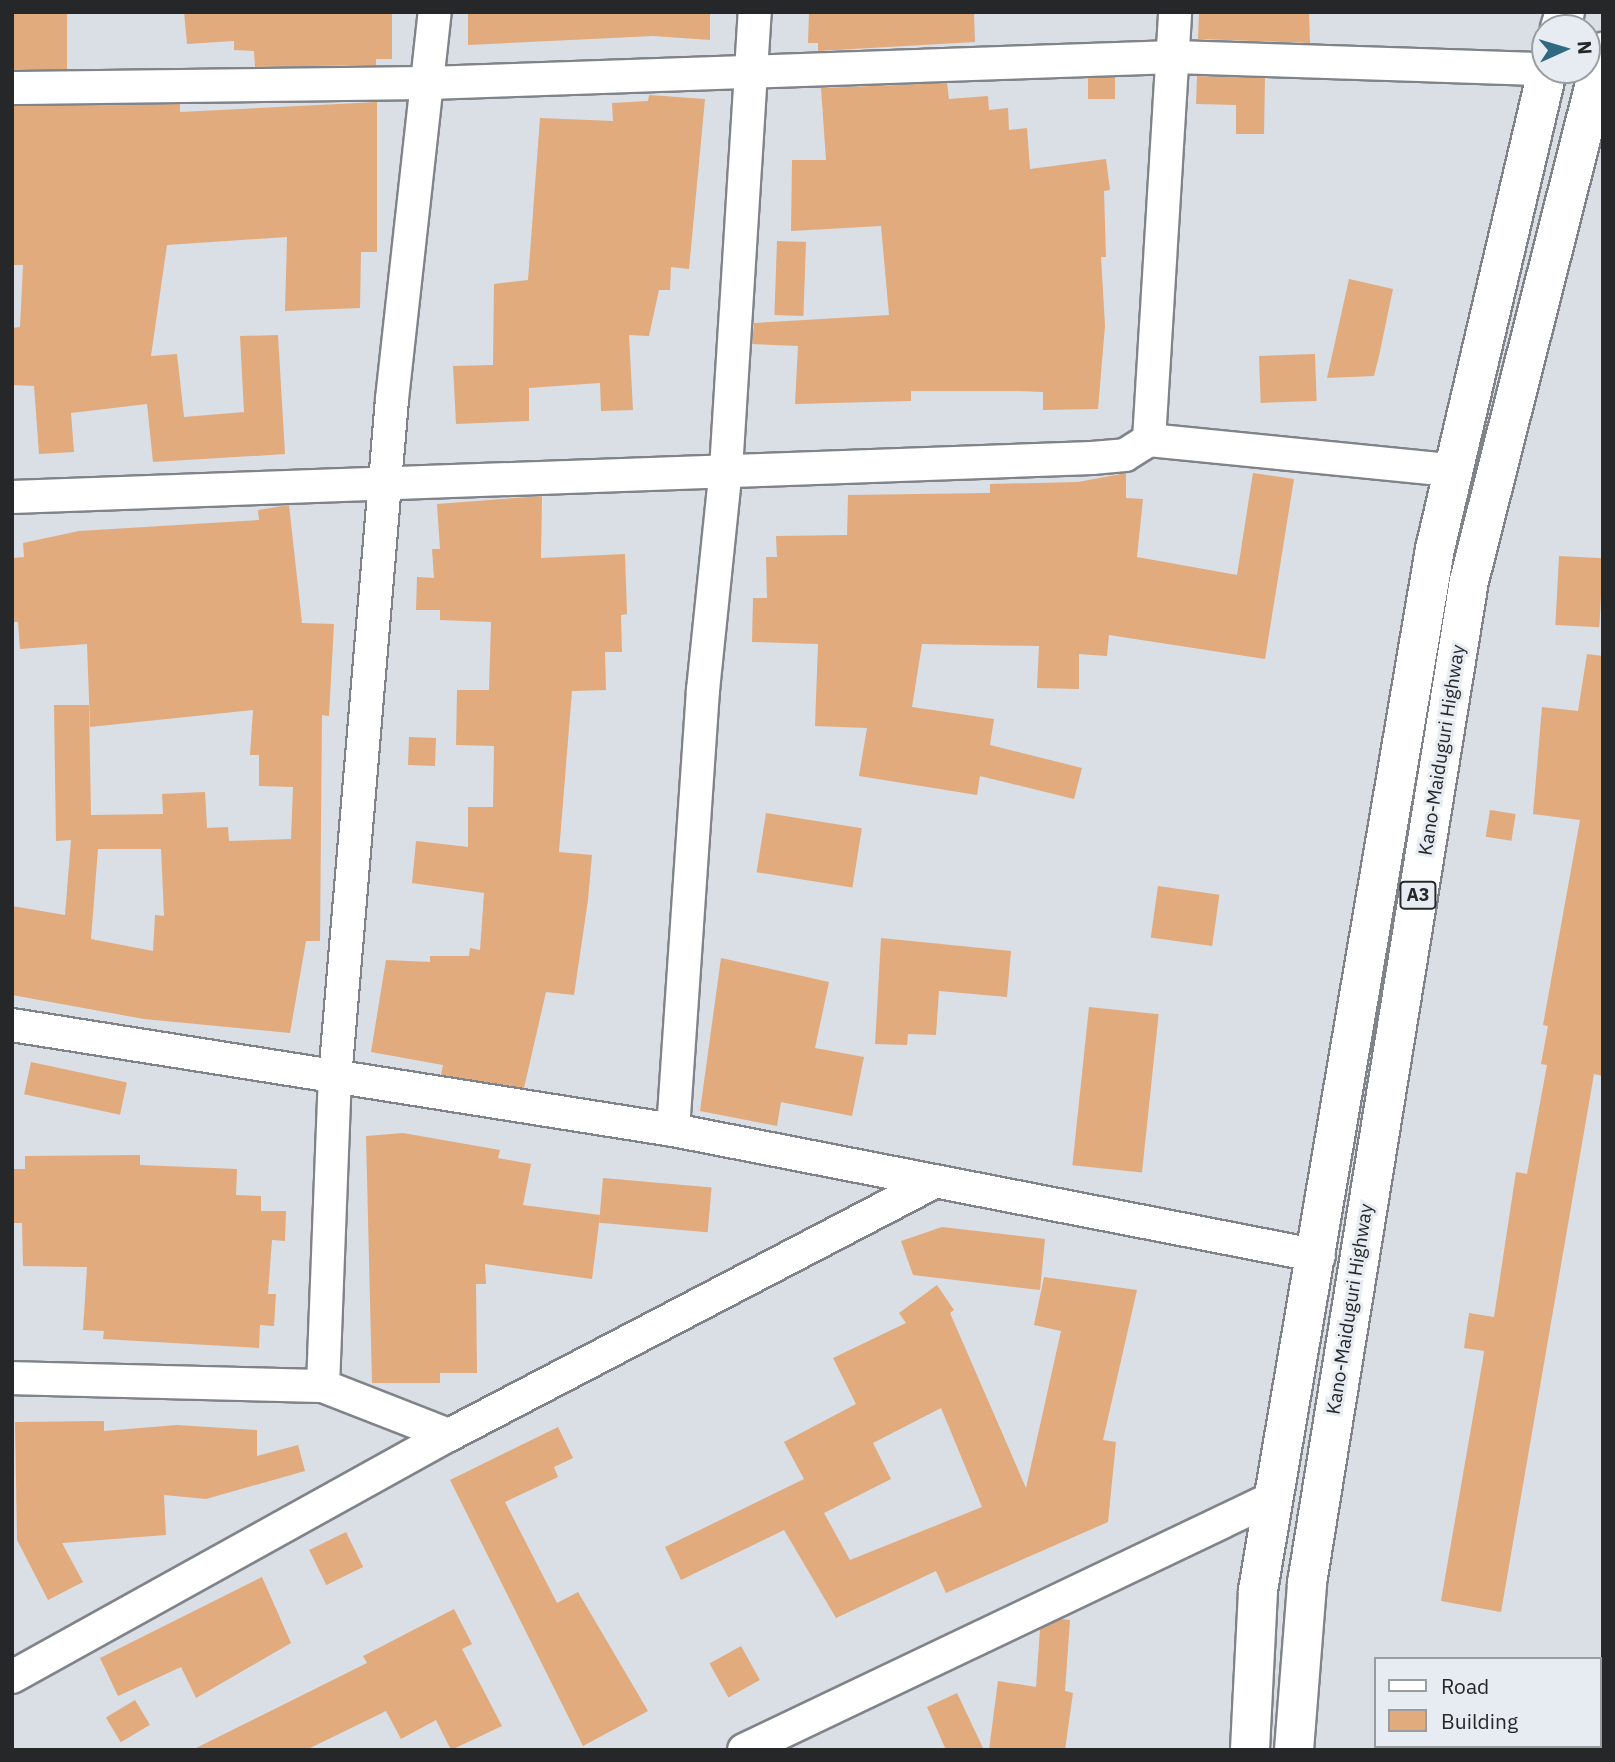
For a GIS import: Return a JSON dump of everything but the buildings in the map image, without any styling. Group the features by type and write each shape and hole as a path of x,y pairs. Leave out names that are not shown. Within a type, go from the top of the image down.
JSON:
{"highway":[{"name":"Kano-Maiduguri Highway","path":"1294,1750 1307,1583 1469,581 1603,51"},
{"name":"Kano-Maiduguri Highway","path":"1249,1750 1256,1604 1319,1256 1451,470 1542,84"},
{"name":"A3","path":"1249,1750 1257,1750"}],"street":[{"path":"323,1386 335,1078 387,480 435,12"},
{"path":"673,1130 703,690 726,469 755,12"},
{"path":"1149,440 1175,57 1175,12"},
{"path":"12,88 429,83 1175,57 1531,69"},
{"path":"12,497 387,480 1114,456 1149,440 1451,470"},
{"path":"12,1025 673,1130 932,1183 1319,1256"},
{"path":"12,1677 449,1435 932,1183"},
{"path":"12,1378 323,1386 449,1435"},
{"path":"744,1750 1275,1497"}]}
